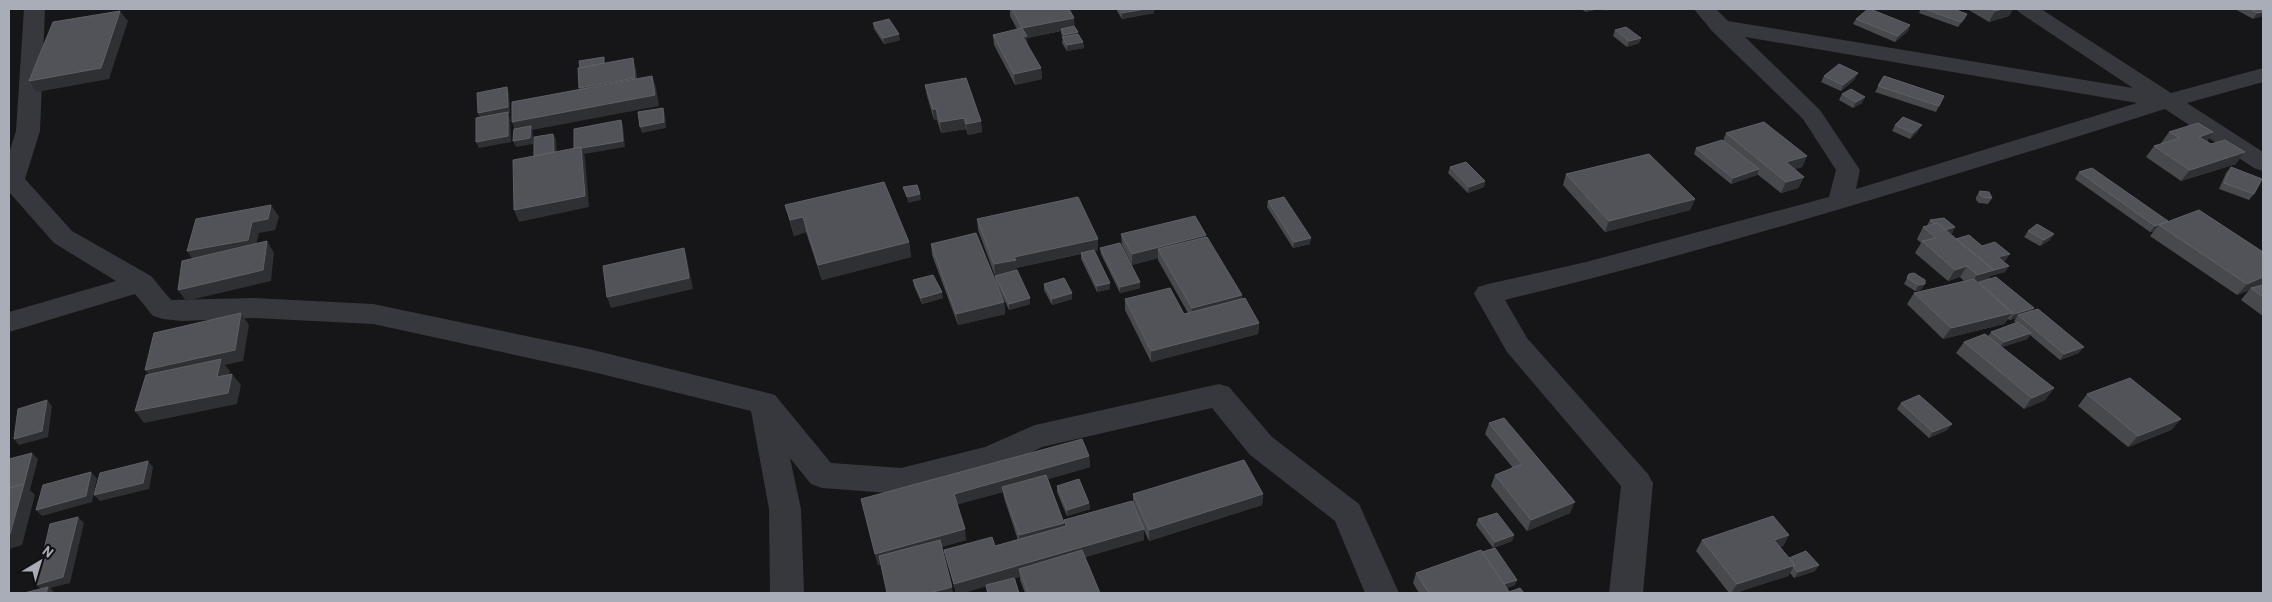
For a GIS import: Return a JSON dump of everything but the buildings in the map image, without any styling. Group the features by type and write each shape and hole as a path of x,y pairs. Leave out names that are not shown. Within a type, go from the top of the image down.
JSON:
{"street":[{"path":"34,9 28,131 12,180 63,237 141,283 164,309 182,311 254,308 373,314 588,360 764,403 822,475 901,481 992,457 1035,437 1219,395 1261,446 1348,513 1382,593"},
{"path":"2027,9 2263,163"},
{"path":"1712,17 2167,101"},
{"path":"1712,17 1812,114 1848,170 1840,202"},
{"path":"1626,593 1637,483 1517,345 1488,294 1586,271 1840,202 2167,101 2263,75"},
{"path":"9,322 141,283"},
{"path":"764,403 785,509 787,593"}]}
